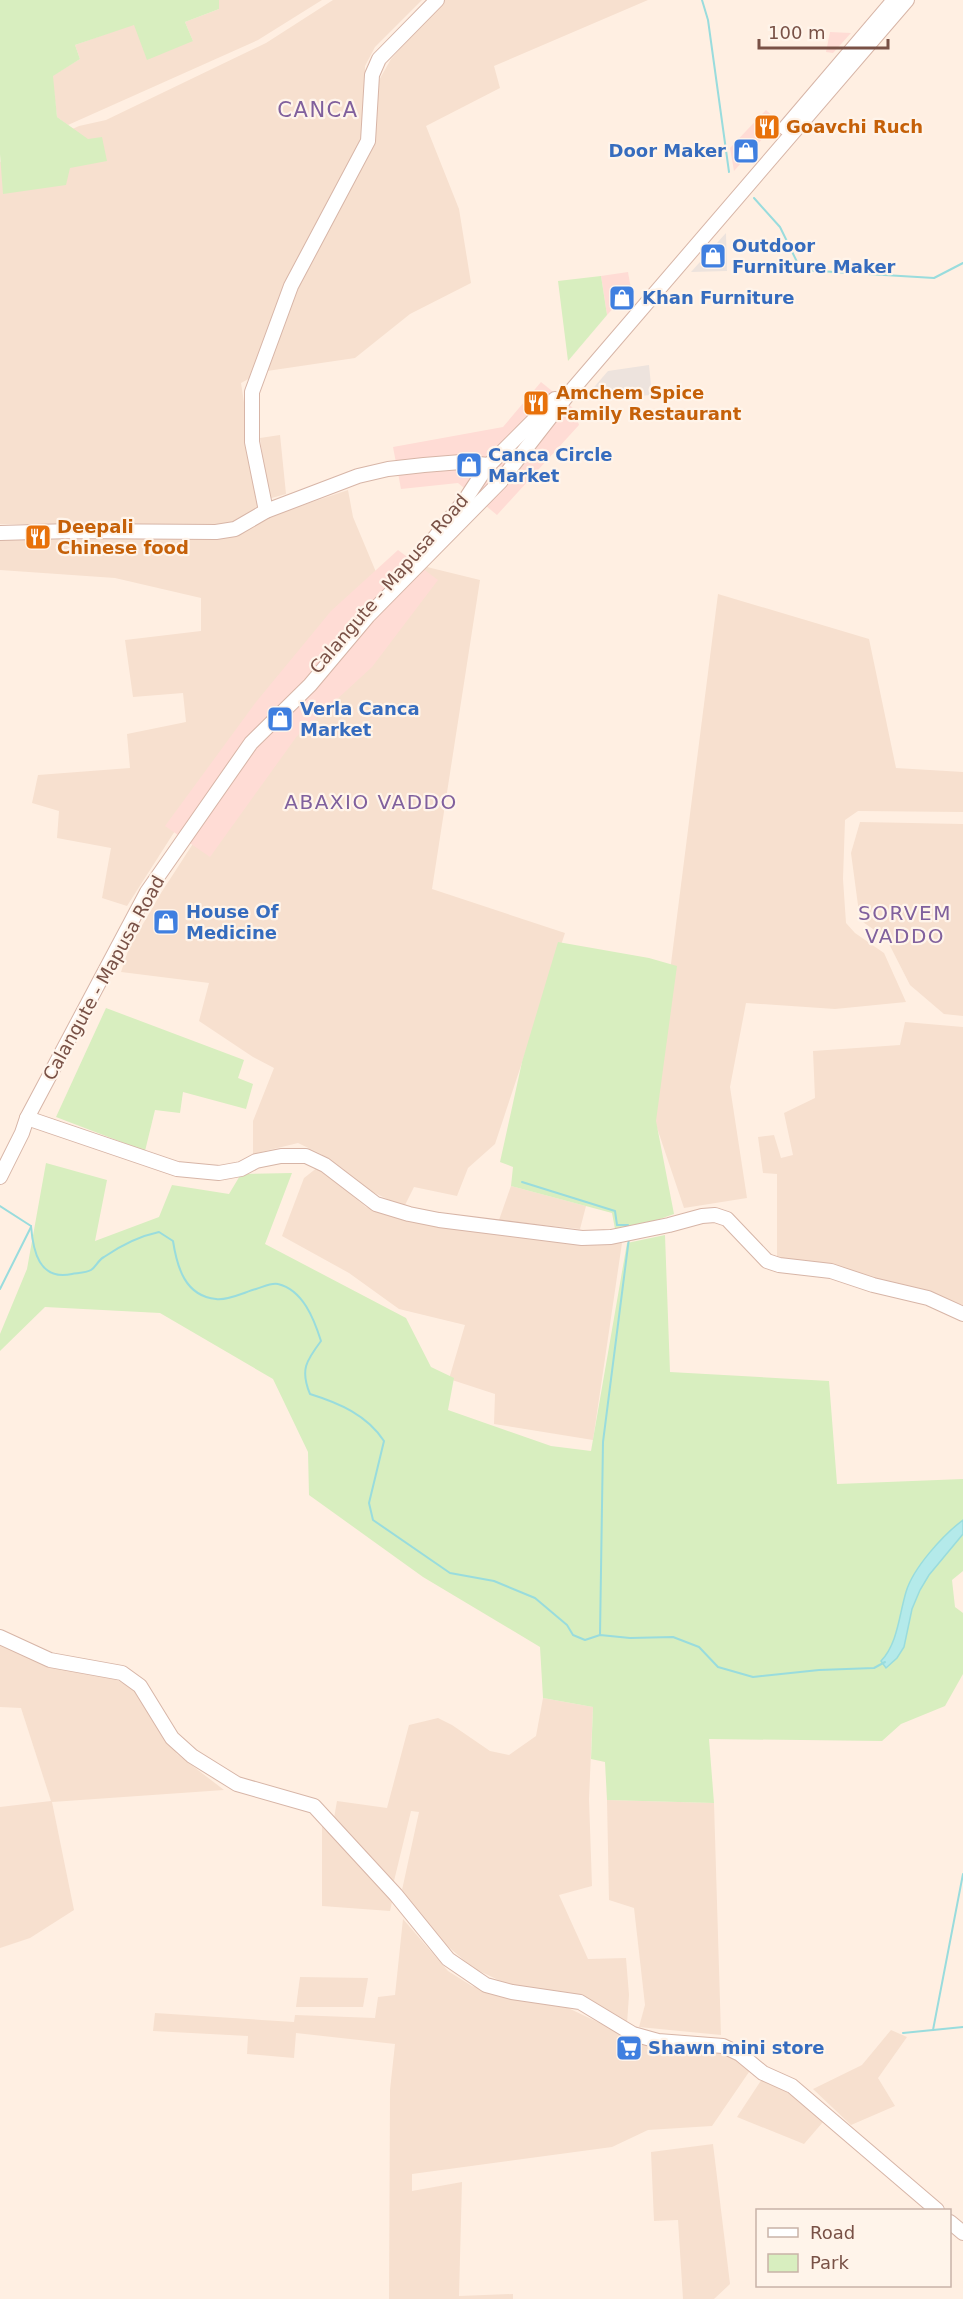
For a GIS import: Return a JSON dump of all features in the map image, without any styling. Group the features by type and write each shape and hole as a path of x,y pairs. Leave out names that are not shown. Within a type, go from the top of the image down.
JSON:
{"street":[{"path":"266,511 252,442 252,392 291,286 368,141 372,75 379,59 437,0"},
{"name":"Calangute - Mapusa Road","path":"0,1177 27,1118 147,892 251,743 310,685 560,395 894,0"},
{"name":"Calangute - Mapusa Road","path":"269,724 366,610 423,551 465,500 566,397 907,0"},
{"path":"0,533 216,532 235,529 266,511 358,476 387,469 451,465 462,462 490,474"},
{"path":"27,1118 177,1169 219,1173 241,1169 256,1161 281,1156 306,1156 325,1165 376,1204 409,1214 549,1235 582,1238 611,1237 702,1215 715,1215 727,1218 767,1261 779,1265 831,1271 873,1285 928,1298 963,1314"},
{"name":"Calangute - Mapusa Road","path":"0,1157 14,1131 27,1118"},
{"path":"0,1637 50,1660 122,1673 140,1686 172,1738 192,1756 237,1784 314,1806 396,1895 448,1959 486,1985 512,1992 580,2002 633,2034 658,2041 723,2046 740,2054 763,2073 792,2086 935,2209"},
{"path":"951,2223 963,2233"}],"shaded area":[{"path":"219,0 322,0 258,40 68,125 57,117 52,76 80,59 75,45 134,24 193,41 185,22 219,9"},
{"path":"333,0 422,0 375,47 365,66 364,137 279,298 254,376 241,383 260,506 249,516 222,525 0,524 0,162 79,126 106,120 266,43"},
{"path":"443,0 648,0 494,66 500,88 426,126 459,209 471,283 410,314 355,358 267,371 294,296 371,146 378,82 391,59"},
{"path":"830,32 851,33 833,53 826,52"},
{"path":"766,110 778,121 734,171 730,148"},
{"path":"726,233 727,271 691,272"},
{"path":"628,272 631,289 607,315 601,276"},
{"path":"649,365 652,395 583,400 608,371"},
{"name":"Canca Circle Market","path":"541,382 573,408 579,425 497,515 458,483 401,489 393,447 503,427"},
{"path":"280,435 286,494 268,499 260,438"},
{"path":"348,490 353,517 376,572 231,751 173,834 127,906 102,898 111,848 57,838 59,811 32,803 38,775 130,768 127,734 186,722 183,693 133,697 125,640 201,631 201,598 115,578 0,570 0,540 237,535 279,513"},
{"name":"Verla Canca Market","path":"398,550 438,580 372,667 297,736 210,857 165,826 256,702 331,611"},
{"path":"427,567 480,580 432,889 565,933 495,1144 468,1168 457,1196 414,1187 404,1207 362,1187 321,1154 298,1143 253,1154 253,1121 274,1068 253,1057 199,1021 209,983 121,972 129,948 161,893 244,765"},
{"path":"718,594 869,639 896,768 963,772 963,812 858,811 845,820 843,879 846,923 855,933 884,953 906,1002 835,1009 746,1003 730,1087 747,1198 684,1208 652,1113"},
{"path":"860,822 963,824 963,1016 944,1014 910,985 886,938 860,920 851,853"},
{"path":"905,1022 963,1027 963,1305 903,1287 777,1258 777,1174 763,1173 758,1137 774,1135 781,1158 793,1155 784,1113 815,1098 813,1051 900,1045"},
{"path":"318,1167 366,1207 411,1222 565,1242 622,1243 593,1440 494,1424 495,1394 449,1379 465,1325 399,1309 349,1273 282,1236 304,1178"},
{"path":"511,1186 586,1206 580,1229 499,1220"},
{"path":"0,1644 47,1666 108,1675 133,1689 177,1754 224,1790 52,1802 74,1910 30,1938 0,1948 0,1807 51,1801 21,1708 0,1707"},
{"path":"543,1698 593,1707 589,1799 592,1886 559,1895 588,1959 626,1958 629,1995 627,2024 509,1985 473,1968 430,1931 402,1890 419,1812 411,1811 394,1881 334,1818 337,1801 387,1808 409,1725 438,1718 490,1751 509,1755 536,1736"},
{"path":"607,1800 714,1803 721,2035 639,2027 645,2005 634,1908 609,1900"},
{"path":"322,1825 392,1902 390,1911 322,1906"},
{"path":"403,1919 448,1971 472,1986 502,1996 564,2006 644,2044 732,2054 749,2072 712,2126 648,2130 612,2147 412,2174 412,2191 462,2182 459,2296 513,2294 513,2299 389,2299 390,2090 395,2044 296,2033 294,2058 247,2054 248,2036 153,2031 155,2013 294,2022 295,2015 375,2018 378,1997 395,1995"},
{"path":"300,1977 368,1978 363,2007 296,2007"},
{"path":"891,2030 907,2037 878,2078 895,2106 851,2125 813,2089 862,2065"},
{"path":"762,2079 798,2098 823,2122 804,2144 737,2117"},
{"path":"713,2144 730,2284 714,2299 683,2299 678,2220 654,2221 651,2152"}],"green space":[{"path":"0,0 219,0 219,9 185,22 193,41 147,60 134,25 75,45 80,59 53,76 57,117 88,139 102,137 107,161 70,168 66,185 3,194 0,154"},
{"path":"601,276 607,315 568,361 558,281"},
{"path":"558,942 649,958 677,966 656,1121 674,1214 643,1225 615,1229 612,1213 511,1186 513,1167 500,1162 522,1062"},
{"path":"106,1008 244,1060 238,1078 253,1084 246,1109 183,1092 180,1113 155,1110 145,1151 56,1117"},
{"path":"46,1163 107,1180 95,1241 159,1217 172,1185 229,1194 241,1174 292,1173 265,1244 406,1318 431,1367 454,1378 448,1410 551,1446 591,1451 627,1243 665,1235 670,1372 829,1381 837,1484 963,1479 963,1571 952,1580 955,1607 963,1613 963,1674 945,1706 901,1724 882,1741 709,1739 714,1803 607,1800 605,1762 591,1759 593,1707 543,1698 540,1647 423,1577 309,1495 308,1452 273,1379 160,1313 45,1307 0,1351 0,1334 27,1269"}],"water":[{"path":"963,1520 963,1534 929,1575 920,1590 912,1609 904,1647 897,1658 886,1668 881,1661 895,1637 906,1592 915,1573 947,1534"}],"waterway":[{"path":"702,0 708,20 729,172"},
{"path":"754,198 780,227 801,270 934,278 963,263"},
{"path":"522,1182 615,1211 617,1225 628,1225 628,1229"},
{"path":"0,1206 31,1226"},
{"path":"31,1226 36,1254 45,1268 52,1273 61,1275 89,1271 102,1258 117,1249 159,1232 173,1241 184,1279 205,1297 225,1299 273,1284 287,1287 294,1292 311,1315 321,1341 306,1366 305,1378 310,1394 352,1411 369,1424 384,1441 369,1503 373,1520 450,1573 494,1581 535,1598 567,1625 573,1635 585,1640 600,1635 630,1638 673,1637 699,1647 718,1667 753,1677 819,1670 874,1668 885,1662"},
{"path":"0,1289 31,1227"},
{"path":"600,1635 603,1442 629,1238"},
{"path":"933,2030 963,1874"},
{"path":"903,2033 963,2027"}],"place":[{"name":"Goavchi Ruch","path":"767,127"},
{"name":"Door Maker","path":"746,151"},
{"name":"Outdoor Furniture Maker","path":"713,256"},
{"name":"Khan Furniture","path":"622,298"},
{"name":"Amchem Spice Family Restaurant","path":"536,403"},
{"name":"Canca Circle Market","path":"469,465"},
{"name":"Deepali Chinese food","path":"38,537"},
{"name":"Verla Canca Market","path":"280,719"},
{"name":"House Of Medicine","path":"166,922"},
{"name":"Shawn mini store","path":"629,2048"}],"district":[{"name":"CANCA","path":"318,110"},
{"name":"ABAXIO VADDO","path":"371,802"},
{"name":"SORVEM VADDO","path":"905,924"}]}
